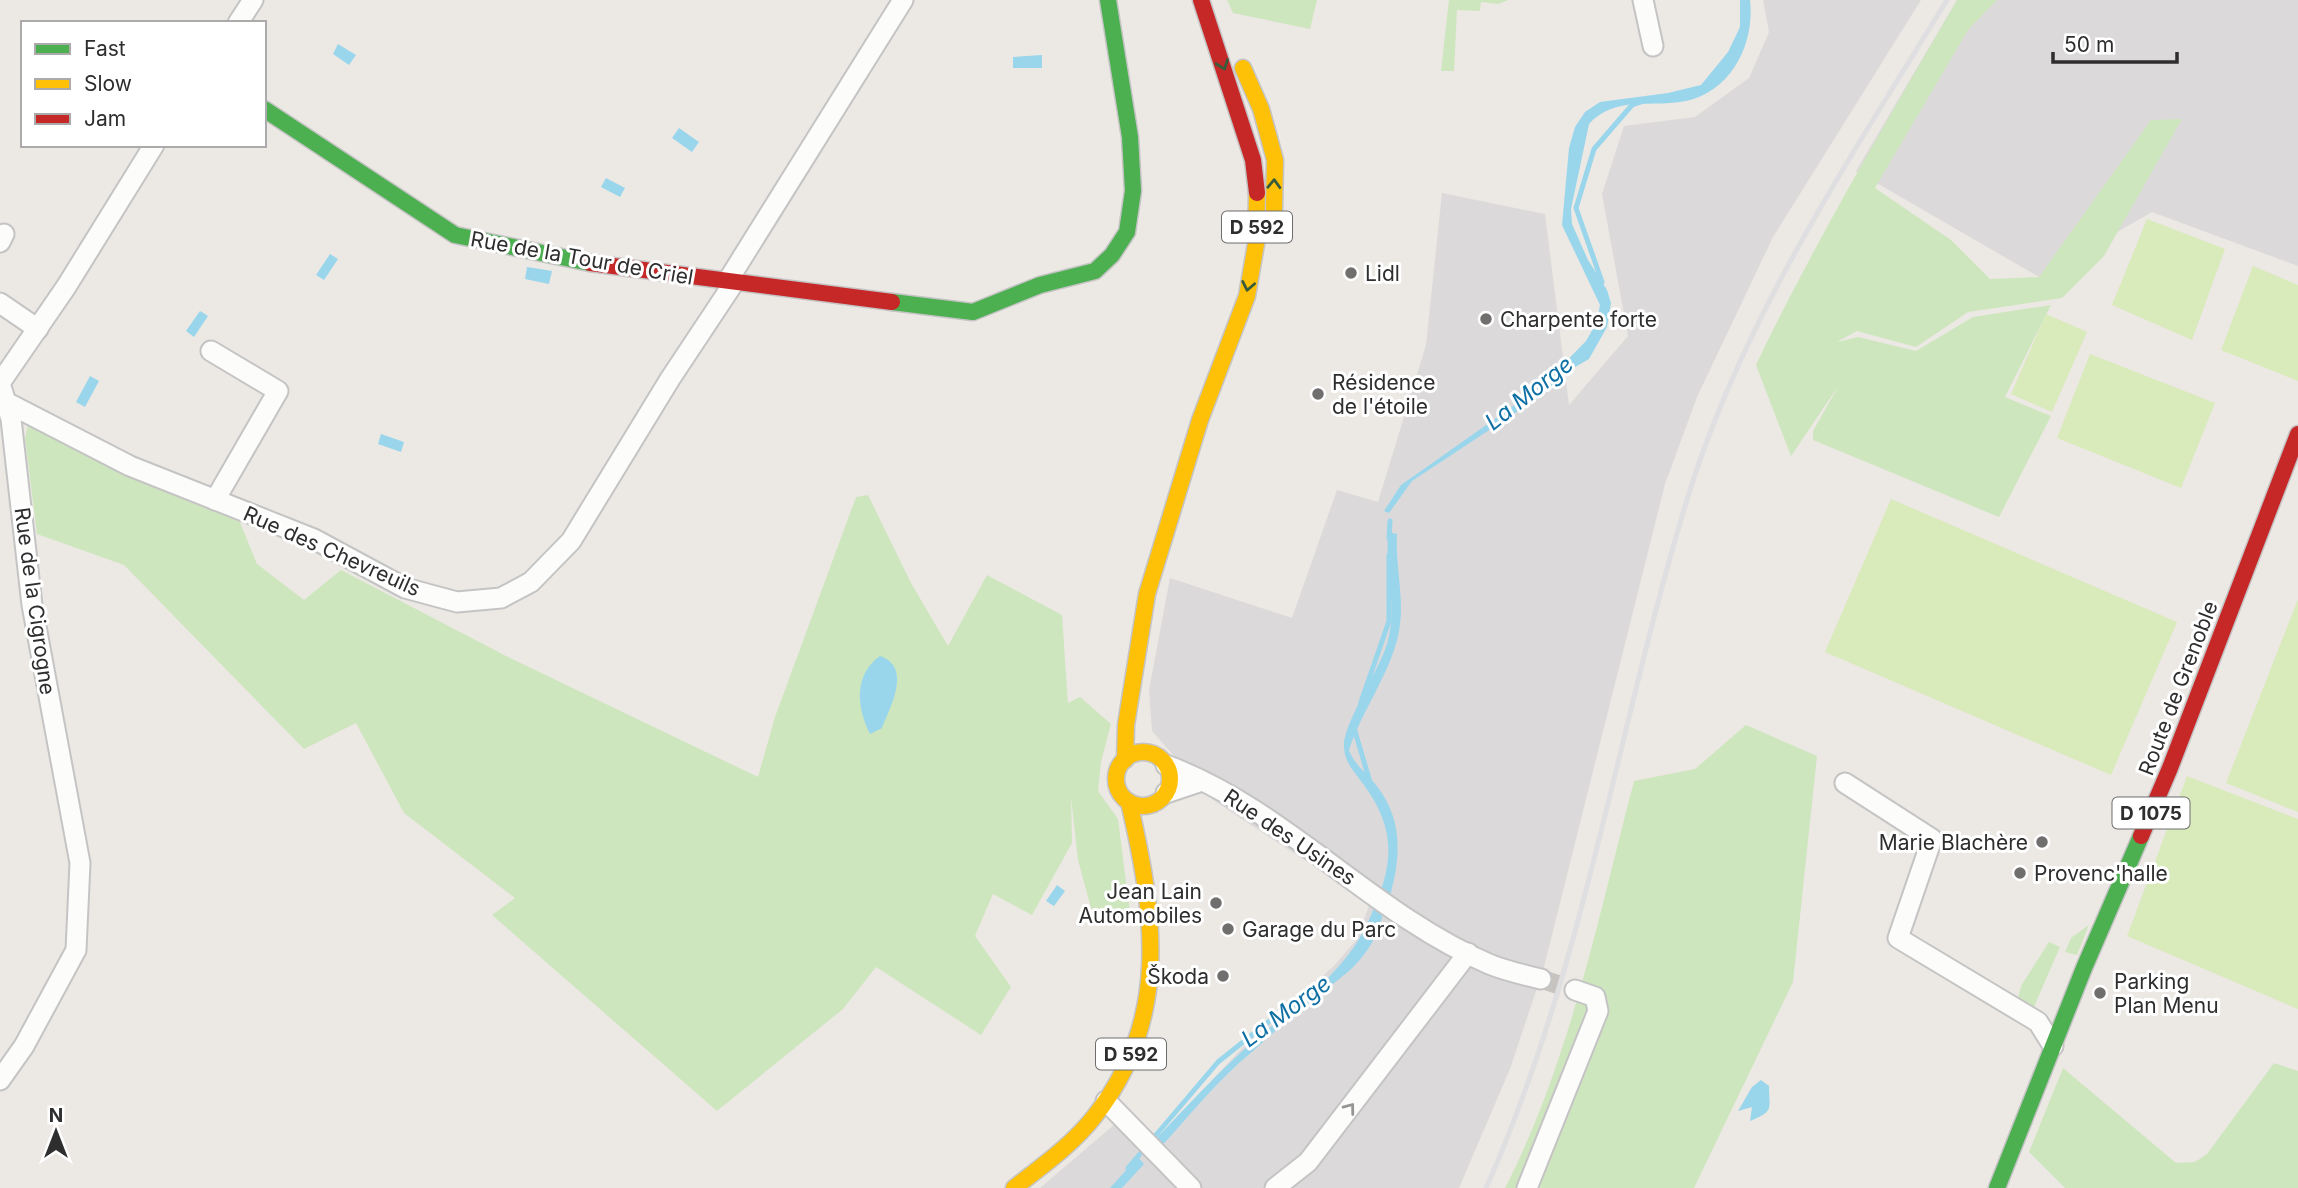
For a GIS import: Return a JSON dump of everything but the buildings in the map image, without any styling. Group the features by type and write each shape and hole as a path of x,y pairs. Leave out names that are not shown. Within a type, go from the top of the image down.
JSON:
{"main road":[{"name":"Rue de la Tour de Criel","path":"266,110 455,235 598,265 973,312 1041,285 1096,271 1127,232 1133,191 1130,137 1108,0"},
{"name":"D 592","path":"1125,760 1126,725 1147,594 1166,524 1192,453 1200,420 1247,296 1256,244 1258,204 1253,160 1201,0"},
{"name":"D 592","path":"1207,0 1230,40 1261,108 1275,160 1274,225"},
{"name":"D 592","path":"1192,453 1219,413 1261,299 1270,260"},
{"name":"Route de Grenoble","path":"1997,1188 2169,768 2298,435"},
{"name":"D 592","path":"1134,684 1144,737 1160,760"},
{"path":"1139,753 1160,760 1169,774 1162,797 1148,806 1129,802 1119,792 1116,778 1125,760 1139,753"},
{"name":"D 592","path":"1146,878 1149,828 1162,797"},
{"name":"D 592","path":"1014,1188 1066,1147 1106,1101 1138,1041 1149,1011 1152,990 1150,915 1146,878 1129,802"}],"street":[{"path":"239,21 253,0"},
{"path":"730,283 903,0"},
{"path":"1643,0 1653,46"},
{"name":"Rue de la Cigrogne","path":"0,1080 24,1046 76,950 80,928 80,863 32,605 10,419 1,399 0,383 38,329 153,147"},
{"name":"Rue des Chevreuils","path":"1,399 130,466 314,539 405,587 457,602 501,598 531,582 571,541 730,283"},
{"path":"0,303 38,329"},
{"path":"211,351 278,391 215,500"},
{"name":"Rue des Usines","path":"1160,760 1221,789 1382,901 1468,953 1491,964 1541,979"},
{"name":"Rue des Usines","path":"1162,797 1202,781"},
{"path":"1845,783 1932,839 1898,938 2038,1022 2053,1046"},
{"path":"1275,1188 1308,1162 1468,953"},
{"path":"1527,1188 1598,1011 1595,997 1575,990"},
{"path":"1106,1101 1192,1188"}],"shaded area":[{"path":"1763,0 1921,0 1773,237 1697,397 1665,484 1544,967 1510,1069 1459,1188 1040,1188 1129,1112 1152,1144 1248,1042 1334,966 1357,939 1370,903 1213,800 1152,731 1149,690 1170,578 1292,618 1337,490 1378,502 1426,345 1442,193 1545,214 1569,405 1628,336 1602,194 1624,126 1695,117 1749,78 1769,32"},
{"path":"1957,0 2298,0 2298,266 2152,212 2039,277 1856,171"}],"green space":[{"path":"1227,0 1317,0 1310,29 1233,13"},
{"path":"1449,0 1508,0 1498,4 1481,2 1480,11 1457,10 1454,71 1441,71"},
{"path":"1957,0 1997,0 1968,30 1875,188 1951,240 1990,279 2039,277 2151,120 2182,119 2104,256 2062,298 1968,312 1916,347 1857,331 1837,342 1858,337 1916,351 1973,317 2051,305 2005,397 2051,416 1999,517 1813,440 1813,431 1839,385 1791,456 1756,365 1878,135"},
{"path":"2147,219 2225,249 2192,340 2112,305"},
{"path":"2253,266 2298,285 2298,381 2221,350"},
{"path":"2046,314 2087,332 2052,412 2011,394"},
{"path":"2090,354 2215,403 2181,488 2057,438"},
{"path":"28,425 239,520 257,564 304,600 341,570 508,657 758,777 775,717 856,497 868,495 911,583 948,646 987,575 1062,615 1068,703 1080,697 1111,724 1101,762 1098,791 1118,819 1130,913 1114,926 1091,908 1078,860 1071,797 1072,843 1032,915 993,894 975,936 1011,987 981,1035 876,967 843,1009 717,1111 492,915 515,898 404,813 356,723 304,749 124,565 37,534 25,438"},
{"path":"1891,499 2177,622 2111,775 1825,652"},
{"path":"2298,599 2298,812 2226,783"},
{"path":"1746,725 1817,756 1793,982 1694,1188 1505,1188 1528,1140 1565,1040 1595,936 1634,781 1695,769"},
{"path":"2187,776 2298,819 2298,1009 2127,936"},
{"path":"2089,925 2077,955 2065,952 2071,938"},
{"path":"2049,942 2060,947 2030,1016 2016,1007 2021,986"},
{"path":"2274,1063 2298,1071 2298,1188 2065,1188 2029,1152 2063,1068 2176,1163 2195,1162 2207,1154"}],"water":[{"path":"1740,0 1750,0 1749,33 1737,63 1716,87 1702,96 1686,101 1634,104 1610,109 1589,124 1571,209 1572,224 1588,260 1607,290 1611,303 1607,327 1589,359 1570,370 1544,394 1412,481 1389,513 1384,511 1401,485 1543,385 1586,341 1597,322 1600,305 1562,225 1569,148 1575,127 1585,112 1600,102 1668,93 1701,85 1728,52 1740,27"},
{"path":"338,44 356,55 349,65 333,54"},
{"path":"1042,55 1042,68 1013,68 1013,57"},
{"path":"679,128 699,142 692,152 672,138"},
{"path":"606,178 625,188 620,197 601,187"},
{"path":"330,254 338,259 324,280 316,275"},
{"path":"527,267 552,271 549,284 525,279"},
{"path":"200,311 208,316 194,337 186,331"},
{"path":"90,376 99,381 85,407 76,402"},
{"path":"381,434 404,442 401,452 378,444"},
{"path":"1388,532 1397,534 1401,598 1398,636 1389,664 1349,750 1385,798 1395,825 1398,852 1390,896 1381,890 1388,861 1384,823 1372,798 1348,763 1344,748 1348,726 1383,655 1390,630"},
{"path":"880,656 890,661 895,669 896,688 882,728 870,734 862,714 860,692 865,673"},
{"path":"1057,885 1065,891 1054,906 1046,901"},
{"path":"1376,902 1384,908 1379,927 1372,943 1351,969 1240,1062 1156,1152 1149,1146 1235,1058 1335,971 1365,928"},
{"path":"1761,1080 1769,1086 1770,1105 1764,1115 1750,1121 1752,1107 1738,1111 1752,1087"},
{"path":"1138,1157 1144,1164 1122,1188 1110,1188"}],"waterway":[{"name":"La Morge","path":"1602,282 1576,208 1594,149 1632,105 1641,102"},
{"name":"La Morge","path":"1389,538 1390,521"},
{"name":"La Morge","path":"1361,702 1389,621 1389,555"},
{"name":"La Morge","path":"1354,728 1370,782"},
{"name":"La Morge","path":"1128,1168 1218,1062 1272,1019 1313,993"}],"tunnel":[{"path":"1541,979 1575,990"}],"railway":[{"path":"1486,1188 1521,1103 1576,930 1665,577 1690,490 1713,425 1740,361 1804,238 1838,177 1947,0"}],"traffic: fast":[{"path":"892,302 973,312 1040,285 1095,271 1112,255 1127,232 1133,191 1130,137 1108,0"},
{"path":"266,110 455,235 590,263"},
{"path":"1997,1188 2084,968 2141,836"}],"traffic: slow":[{"path":"1243,68 1261,109 1275,160 1274,209"},
{"path":"1125,760 1126,725 1147,594 1200,420 1247,296 1256,244 1257,193"},
{"path":"1143,752 1162,760 1170,779 1162,798 1143,806 1124,798 1116,779 1124,760 1143,752"},
{"path":"1014,1188 1066,1146 1094,1117 1119,1080 1136,1043 1146,1004 1150,926 1129,802"}],"traffic: jam":[{"path":"1201,0 1253,160 1257,193"},
{"path":"590,263 892,302"},
{"path":"2141,836 2170,768 2298,434"}],"place":[{"name":"Lidl","path":"1351,273"},
{"name":"Charpente forte","path":"1486,319"},
{"name":"Résidence de l'étoile","path":"1318,394"},
{"name":"Marie Blachère","path":"2042,842"},
{"name":"Provenc'halle","path":"2020,873"},
{"name":"Jean Lain Automobiles","path":"1216,903"},
{"name":"Garage du Parc","path":"1228,929"},
{"name":"Škoda","path":"1223,976"},
{"name":"Parking Plan Menu","path":"2100,993"}]}
